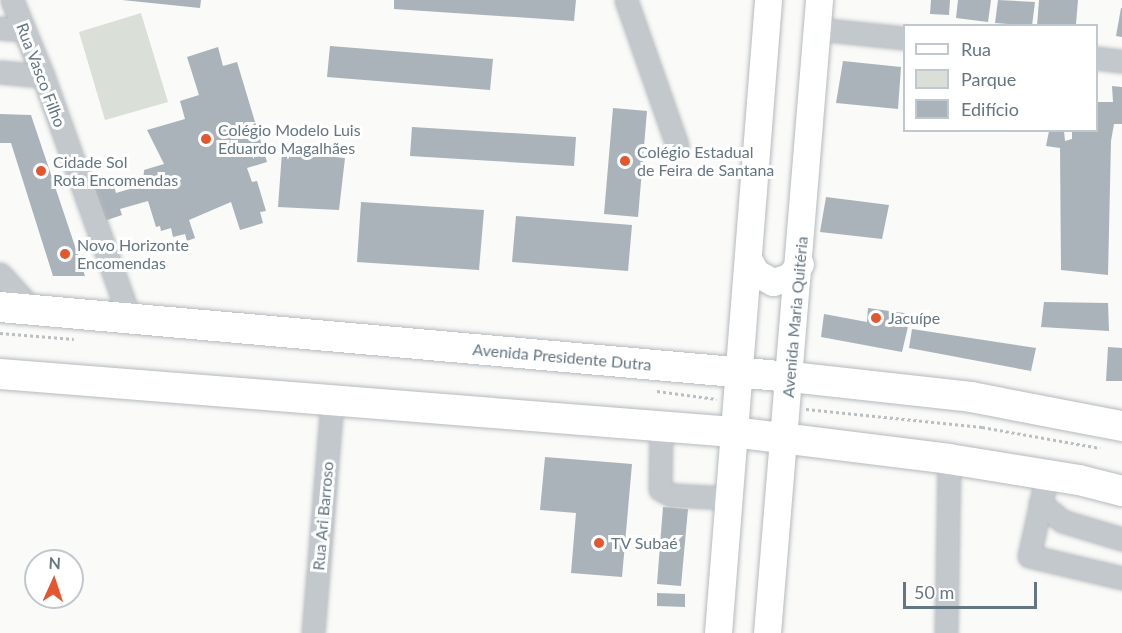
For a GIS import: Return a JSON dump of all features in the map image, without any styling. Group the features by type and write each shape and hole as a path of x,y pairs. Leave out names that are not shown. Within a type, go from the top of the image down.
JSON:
{"highway":[{"name":"Avenida Presidente Dutra","path":"0,307 791,376 971,397 1116,438"},
{"path":"0,374 733,432 949,459 1047,475 1122,491"}],"main road":[{"path":"718,633 734,402 739,372 768,0"},
{"name":"Avenida Maria Quitéria","path":"767,633 786,407 791,376 819,0"},
{"path":"748,259 756,273 773,282 789,277 800,264"}],"street":[{"name":"Rua Vasco Filho","path":"12,0 43,76 130,319"},
{"path":"626,0 677,145"},
{"path":"0,28 23,30"},
{"path":"817,29 903,38"},
{"path":"1098,58 1122,60"},
{"path":"0,72 43,76"},
{"path":"0,274 32,309"},
{"name":"Rua Ari Barroso","path":"313,633 332,400"},
{"path":"661,426 660,489 671,495 728,498"},
{"path":"946,633 949,459"},
{"path":"1047,475 1029,556 1122,578"},
{"path":"1040,503 1062,520 1122,539"}],"path":[{"path":"0,333 81,340"},
{"path":"655,390 734,402"},
{"path":"786,407 1116,438"}],"green space":[{"path":"141,13 168,102 105,120 79,32"}],"building":[{"path":"122,0 201,0 200,8"},
{"path":"394,0 576,0 574,21 394,9"},
{"path":"931,0 950,0 949,15 930,14"},
{"path":"958,0 991,0 988,22 956,18"},
{"path":"998,0 1035,2 1032,24 995,23"},
{"path":"1039,0 1078,0 1076,24 1037,24"},
{"path":"1122,8 1122,37 1116,36"},
{"path":"330,46 493,59 490,90 327,77"},
{"name":"Colégio Modelo Luis Eduardo Magalhães","path":"218,47 223,66 237,62 267,162 247,168 252,182 257,181 266,211 260,212 263,223 240,230 231,202 189,220 195,238 187,241 185,234 173,237 171,228 161,231 160,226 156,227 148,201 120,209 122,215 104,221 94,188 113,182 116,193 143,185 144,170 164,164 147,130 185,119 180,101 199,95 187,57"},
{"path":"843,61 901,67 898,109 836,103"},
{"path":"1112,86 1122,87 1122,124 1114,124 1111,141 1108,275 1061,270 1060,148 1046,146 1049,132 1064,132 1065,141 1072,139 1072,132 1098,132 1098,102 1113,102"},
{"path":"613,108 647,111 638,217 604,214"},
{"path":"0,114 31,115 85,276 53,276 11,143 0,143"},
{"path":"412,127 576,137 574,166 410,156"},
{"path":"282,152 345,158 339,210 278,207"},
{"path":"826,197 889,205 882,239 820,232"},
{"path":"361,202 484,210 479,270 357,262"},
{"path":"516,216 632,225 628,271 512,262"},
{"path":"1044,302 1108,303 1109,331 1041,327"},
{"path":"868,308 911,314 902,352 821,337 824,314 867,322"},
{"path":"912,329 1036,348 1031,371 909,348"},
{"path":"1108,347 1122,348 1122,381 1106,381"},
{"name":"TV Subaé","path":"545,457 632,464 622,577 571,573 576,513 540,510"},
{"path":"663,507 688,509 681,586 657,584"},
{"path":"657,593 685,594 685,607 657,606"}],"place":[{"name":"Colégio Modelo Luis Eduardo Magalhães","path":"206,139"},
{"name":"Colégio Estadual de Feira de Santana","path":"625,161"},
{"name":"Cidade Sol Rota Encomendas","path":"41,171"},
{"name":"Novo Horizonte Encomendas","path":"65,254"},
{"name":"Jacuípe","path":"876,318"},
{"name":"TV Subaé","path":"599,543"}]}
